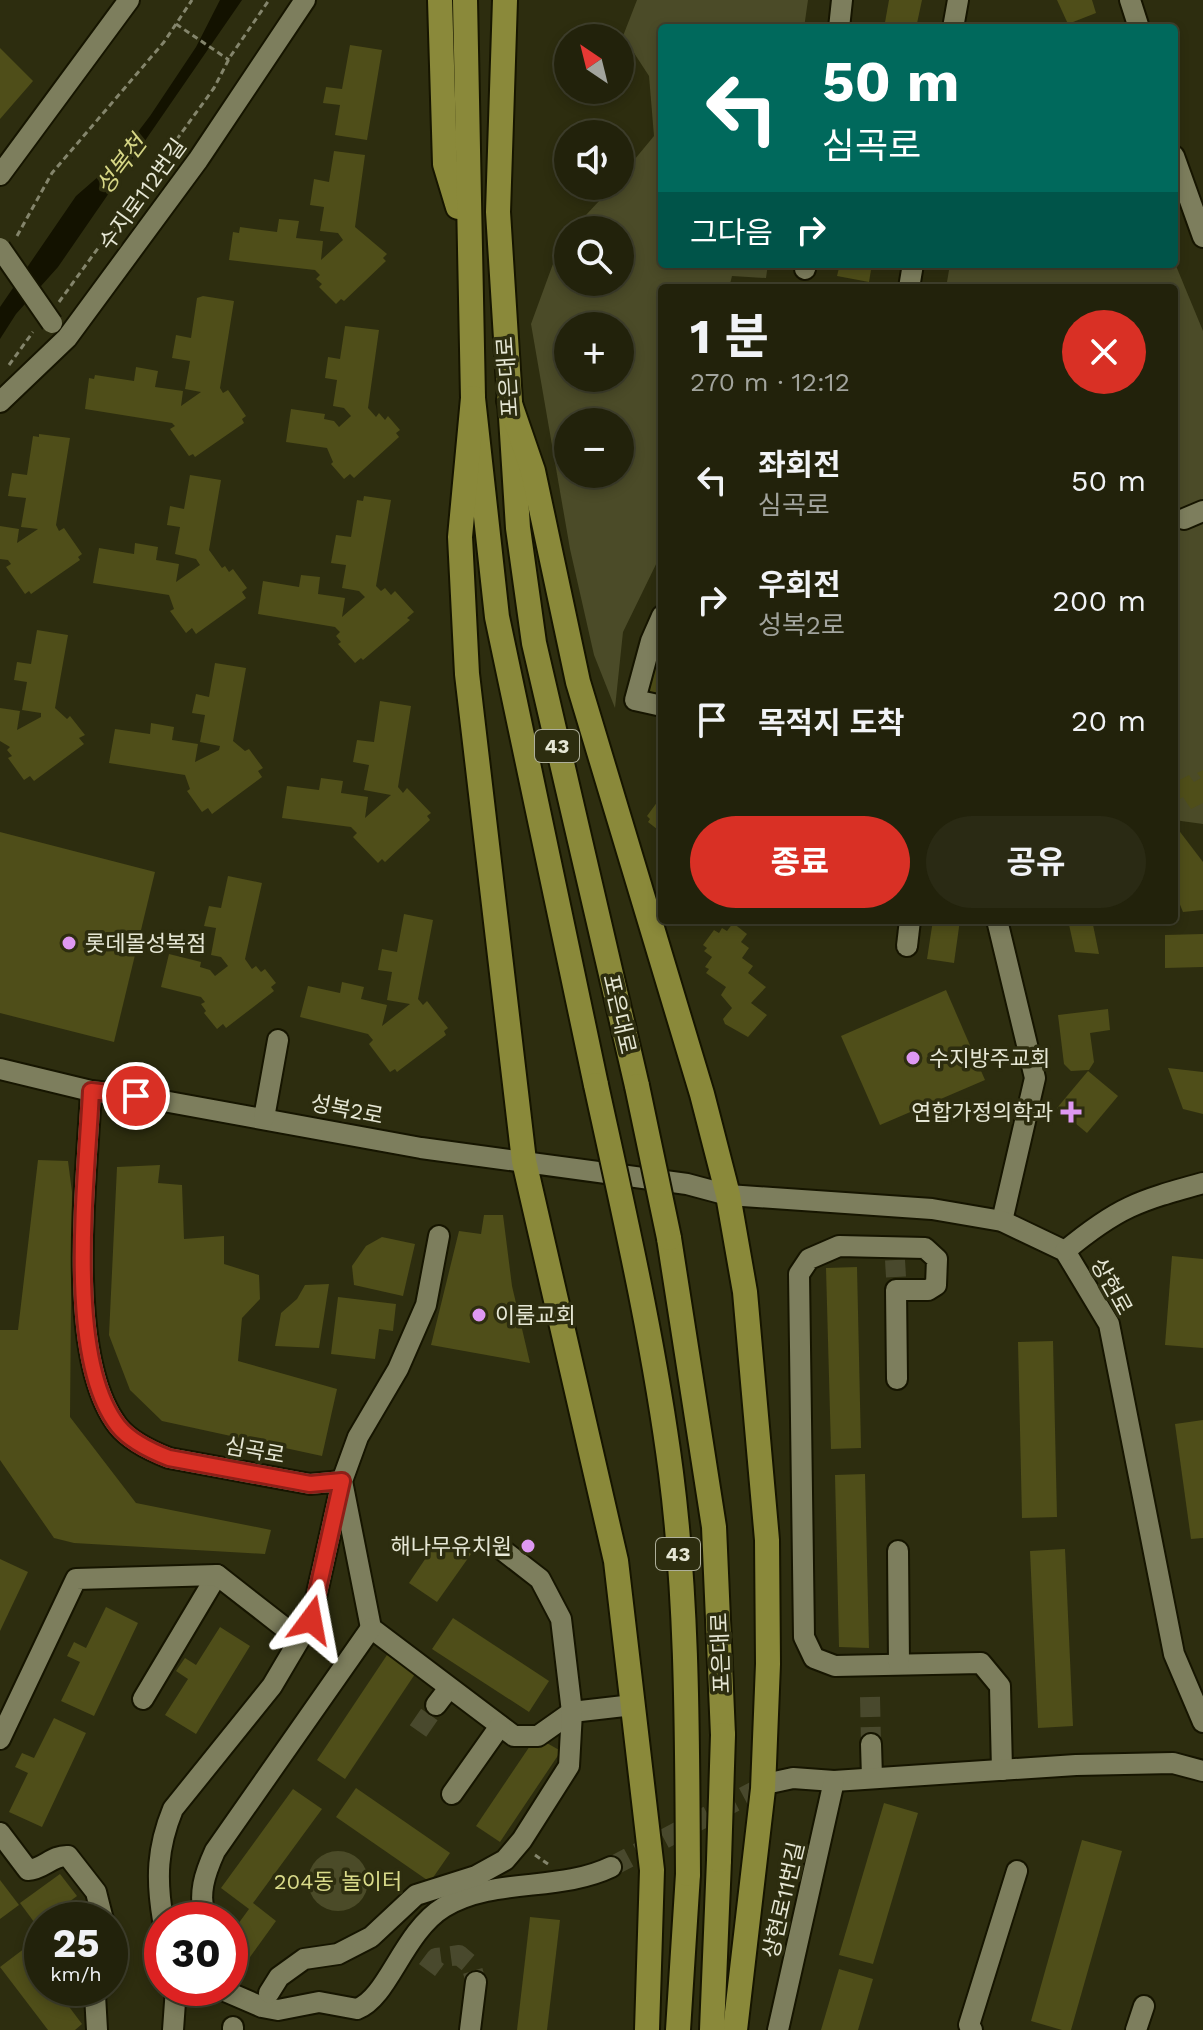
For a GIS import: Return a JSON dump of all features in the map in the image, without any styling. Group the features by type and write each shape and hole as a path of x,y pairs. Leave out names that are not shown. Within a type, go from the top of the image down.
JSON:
{"main road":[{"path":"440,0 445,164 467,237"},
{"name":"포은대로","path":"465,0 467,237 473,398 497,617 629,1237 671,1474 687,1704 688,1874 678,2030"},
{"name":"포은대로","path":"505,0 498,212 518,528 534,643 637,1086 674,1268 714,1527 723,1735 712,2030"},
{"path":"473,398 460,537 467,674 524,1161 616,1561 651,1860 647,2030"},
{"path":"509,401 533,471 578,682 702,1094 728,1195 745,1292 767,1540 768,1664 759,1820 735,2030"}],"street":[{"path":"0,175 129,0"},
{"name":"수지로112번길","path":"0,402 67,338 198,160 305,0"},
{"path":"839,24 842,0"},
{"path":"954,24 958,0"},
{"path":"1130,0 1138,24"},
{"path":"1178,167 1203,237"},
{"path":"7,243 48,319 67,338"},
{"path":"658,625 635,700 658,705"},
{"path":"907,946 910,924"},
{"path":"998,924 1035,1078 1002,1221"},
{"path":"264,1118 278,1040"},
{"name":"성복2로","path":"0,1069 91,1091 264,1118 421,1148 687,1184"},
{"name":"심곡로","path":"91,1091 84,1250 85,1324 92,1373 103,1402 120,1428 148,1450 169,1458 310,1484 342,1481"},
{"path":"1065,1251 1103,1219 1135,1201 1203,1183"},
{"name":"상현로","path":"687,1184 728,1195 932,1209 1002,1221 1065,1251 1109,1324 1174,1654 1203,1722"},
{"path":"161,1902 157,1858 173,1809 272,1686 311,1620 342,1481 358,1437 398,1369 426,1305 439,1236"},
{"path":"897,1379 896,1284 928,1290 936,1285 938,1267 932,1253 925,1248 830,1247 809,1259 799,1274 804,1637 814,1658 823,1663 844,1666 971,1662 989,1670 1000,1686 1002,1770"},
{"path":"342,1481 371,1628 514,1736 538,1736 572,1712 633,1705"},
{"path":"269,1993 279,1977 304,1959 338,1954 371,1937 416,1895 476,1876 505,1860 522,1840 569,1766 572,1712 561,1619 540,1579 500,1548"},
{"path":"898,1551 899,1664"},
{"path":"0,1739 76,1579 217,1575 299,1639"},
{"path":"143,1699 217,1575"},
{"path":"203,1902 203,1880 215,1851 371,1628"},
{"path":"436,1705 449,1688"},
{"path":"452,1794 500,1726"},
{"path":"871,1744 872,1778"},
{"path":"770,1783 793,1778 834,1781 1173,1763 1203,1771"},
{"name":"상현로11번길","path":"778,2030 834,1781"},
{"path":"0,1833 28,1870 39,1869 57,1856 68,1856 96,1892 98,1902"},
{"path":"248,2001 278,2010 319,2002 357,2009 377,1997 404,1947 442,1908 477,1894 577,1879 611,1867"},
{"path":"972,2030 969,2025 1017,1871"},
{"path":"470,2030 476,1982"},
{"path":"96,2006 97,2030"},
{"path":"173,2030 175,2006"},
{"path":"1136,2030 1144,2006"}],"path":[{"path":"7,243 52,173 176,24 192,0"},
{"path":"4,373 48,319 197,114 269,0"},
{"path":"176,24 229,60"}],"green space":[{"path":"637,0 808,0 805,24 658,24 658,268 767,268 766,278 732,276 730,284 658,284 658,560 623,632 615,708 594,655 559,488 634,488 634,408 554,408 554,457 531,324 554,261 554,296 634,296 634,216 585,216 600,200 634,200 634,160 654,136 649,76 634,53 634,24 628,24"},
{"path":"949,268 1177,268 1203,331 1203,824 1178,821 1178,284 947,284"},
{"name":"204동 놀이터","path":"338,1851 350,1853 359,1860 366,1869 366,1893 359,1902 350,1909 338,1911 326,1909 317,1902 310,1893 308,1881 310,1869 317,1860 326,1853"}],"water":[{"name":"성복천","path":"220,0 242,0 58,267 16,314 0,339 0,307 76,196 115,162 150,116 196,47"}],"building":[{"path":"889,0 922,0 917,24 885,24"},
{"path":"1057,0 1092,0 1096,13 1068,24"},
{"path":"350,45 382,50 367,140 335,135 340,105 323,103 326,87 342,89"},
{"path":"0,48 33,81 0,119"},
{"path":"334,151 365,155 355,227 387,254 383,258 386,261 344,301 341,299 336,304 319,287 322,284 316,279 320,275 315,270 229,260 233,232 239,233 240,227 277,232 279,219 299,221 296,238 323,241 321,260 343,240 338,233 320,231 324,207 310,205 314,179 329,182"},
{"path":"839,268 871,268 869,282 837,276"},
{"path":"203,296 234,301 220,388 223,393 228,390 246,416 242,419 244,423 195,457 193,454 189,456 170,429 175,426 172,423 85,409 89,378 94,379 95,375 134,381 136,367 158,371 155,387 183,391 181,406 201,392 185,389 190,361 172,358 176,335 191,338 197,298"},
{"path":"345,326 379,330 368,408 376,417 379,413 385,420 388,416 400,430 396,433 399,437 354,478 350,474 344,479 331,464 333,462 327,448 286,442 291,409 325,414 324,419 334,421 339,427 351,416 344,408 333,406 337,380 325,378 328,357 340,359"},
{"path":"39,434 70,438 56,525 59,531 64,528 82,554 78,557 80,560 31,594 29,591 25,594 6,567 11,564 8,560 0,559 0,526 19,529 17,543 38,529 21,527 26,498 8,496 12,473 27,475 33,436 39,437"},
{"path":"190,475 221,480 209,550 222,568 225,566 229,572 233,569 247,588 242,592 246,598 196,634 192,628 186,633 170,611 174,609 169,595 93,583 99,548 134,554 135,543 158,547 156,560 179,564 176,582 200,565 196,559 175,554 180,527 167,525 170,506 184,509"},
{"path":"364,496 391,500 376,586 381,591 385,588 391,595 395,591 414,612 407,618 410,620 363,660 361,658 355,663 338,644 341,642 336,636 340,632 335,627 258,614 263,581 299,587 301,575 320,577 318,594 345,598 342,617 365,597 359,591 342,588 346,565 331,563 336,535 351,537 357,500 363,501"},
{"path":"37,630 68,635 55,708 67,719 70,716 85,735 79,738 84,744 34,781 30,776 24,780 8,758 12,756 7,750 10,747 0,741 0,708 20,711 17,730 41,717 41,713 22,710 27,682 14,680 17,662 31,664"},
{"path":"215,663 246,668 233,741 245,751 249,749 263,768 258,771 262,777 212,814 208,808 202,812 187,791 190,789 185,775 109,763 115,729 150,734 151,723 174,727 172,740 198,744 195,762 219,750 220,746 200,742 205,715 192,713 196,694 209,697"},
{"path":"651,664 658,665 658,696 647,695"},
{"path":"380,701 411,706 398,787 403,793 407,788 431,813 427,816 430,820 385,862 382,859 378,863 353,837 357,833 351,827 282,818 287,786 319,790 321,778 343,781 341,793 368,797 365,818 391,795 364,790 369,765 353,762 357,740 374,742"},
{"path":"1203,770 1203,803 1191,809 1183,797 1178,800 1178,781 1189,775 1194,782 1201,778 1197,773"},
{"path":"658,801 658,830 648,822 650,819 647,816"},
{"path":"1178,829 1203,862 1203,910 1183,912 1178,900"},
{"name":"롯데몰성복점","path":"0,832 155,872 114,1042 0,1013"},
{"path":"228,876 262,883 245,959 252,969 256,966 261,972 265,969 276,983 271,987 274,991 226,1028 223,1024 217,1029 204,1013 206,1011 201,1004 205,1002 201,997 161,987 169,954 201,962 200,967 210,970 215,976 228,966 221,957 211,955 216,928 204,926 209,906 221,908"},
{"path":"404,914 433,920 418,999 423,1005 427,1001 448,1028 444,1031 446,1035 397,1072 395,1069 390,1072 369,1044 373,1040 368,1034 300,1017 308,986 340,993 342,982 364,987 361,999 387,1005 382,1026 410,1004 387,1000 392,972 378,970 382,949 397,952"},
{"path":"734,924 747,934 741,942 749,948 742,958 753,966 748,973 766,987 751,1003 767,1015 748,1037 725,1024 723,1019 732,1008 721,995 726,987 706,973 709,969 705,967 712,957 704,951 707,948 703,945 714,930 719,933 722,928 727,931"},
{"path":"932,924 959,924 954,963 927,959"},
{"path":"1069,924 1093,924 1099,954 1075,952"},
{"path":"1203,934 1203,967 1165,968 1165,935"},
{"name":"수지방주교회","path":"946,990 985,1080 880,1125 841,1036"},
{"path":"1108,1009 1110,1030 1090,1033 1094,1062 1089,1070 1071,1071 1064,1064 1058,1015"},
{"path":"1168,1068 1203,1072 1203,1114 1183,1109"},
{"path":"1088,1071 1118,1096 1087,1133 1057,1108"},
{"path":"38,1160 68,1161 72,1192 70,1417 136,1503 271,1530 265,1554 74,1543 54,1538 0,1460 0,1330 18,1330"},
{"path":"160,1165 158,1183 182,1185 184,1239 224,1236 224,1264 259,1275 260,1299 242,1318 238,1361 337,1389 322,1456 162,1421 130,1390 109,1335 117,1167"},
{"name":"이룸교회","path":"484,1215 503,1215 512,1286 530,1363 431,1345 459,1231 481,1234"},
{"path":"382,1237 415,1244 403,1296 354,1285 352,1266 366,1246"},
{"path":"1172,1256 1203,1259 1203,1348 1165,1345"},
{"path":"857,1267 861,1448 831,1449 826,1268"},
{"path":"329,1284 319,1348 275,1346 281,1313 297,1299 305,1285"},
{"path":"338,1297 396,1304 393,1331 379,1329 375,1359 331,1354"},
{"path":"1053,1341 1057,1517 1022,1518 1018,1342"},
{"path":"1203,1420 1203,1538 1191,1539 1175,1424"},
{"path":"865,1474 869,1648 839,1647 835,1475"},
{"path":"442,1534 471,1554 437,1602 409,1583"},
{"path":"1065,1549 1073,1726 1038,1728 1030,1551"},
{"path":"0,1559 28,1572 0,1631"},
{"path":"106,1607 138,1623 94,1716 61,1701 80,1662 67,1656 74,1642 86,1648"},
{"path":"453,1618 549,1681 529,1712 432,1649"},
{"path":"220,1627 250,1646 196,1734 165,1715 188,1679 176,1671 185,1658 196,1665"},
{"path":"387,1655 415,1674 345,1779 317,1760"},
{"path":"54,1718 86,1733 42,1827 9,1812 28,1773 15,1767 22,1753 34,1758"},
{"path":"536,1737 561,1751 500,1842 476,1826"},
{"path":"356,1788 450,1853 430,1882 336,1817"},
{"path":"293,1789 322,1809 253,1903 276,1921 248,1960 248,1902 240,1902 221,1888"},
{"path":"884,1803 918,1813 873,1964 839,1955"},
{"path":"1082,1840 1122,1851 1071,2030 1062,2030 1031,2021"},
{"path":"60,1874 77,1896 69,1902 24,1902 24,1908 20,1903"},
{"path":"0,1880 19,1905 0,1919"},
{"path":"530,1917 560,1920 547,2030 517,2030"},
{"path":"24,1949 24,1998 0,1967"},
{"path":"839,1969 873,1979 858,2030 821,2030"},
{"path":"30,2006 68,2006 82,2024 75,2030 48,2030"}],"tunnel":[{"path":"895,1260 896,1277"},
{"path":"870,1697 871,1744"},
{"path":"418,1731 436,1705"},
{"path":"611,1867 770,1783"},
{"path":"427,1970 436,1958 459,1955 471,1965 476,1982"}],"place":[{"name":"롯데몰성복점","path":"69,943"},
{"name":"수지방주교회","path":"913,1058"},
{"name":"연합가정의학과","path":"1071,1112"},
{"name":"이룸교회","path":"479,1315"},
{"name":"해나무유치원","path":"528,1546"}],"route":[{"path":"136,1096 91,1091 84,1250 85,1324 92,1373 103,1402 120,1428 148,1450 169,1458 310,1484 342,1481 332,1513 311,1620"}]}
